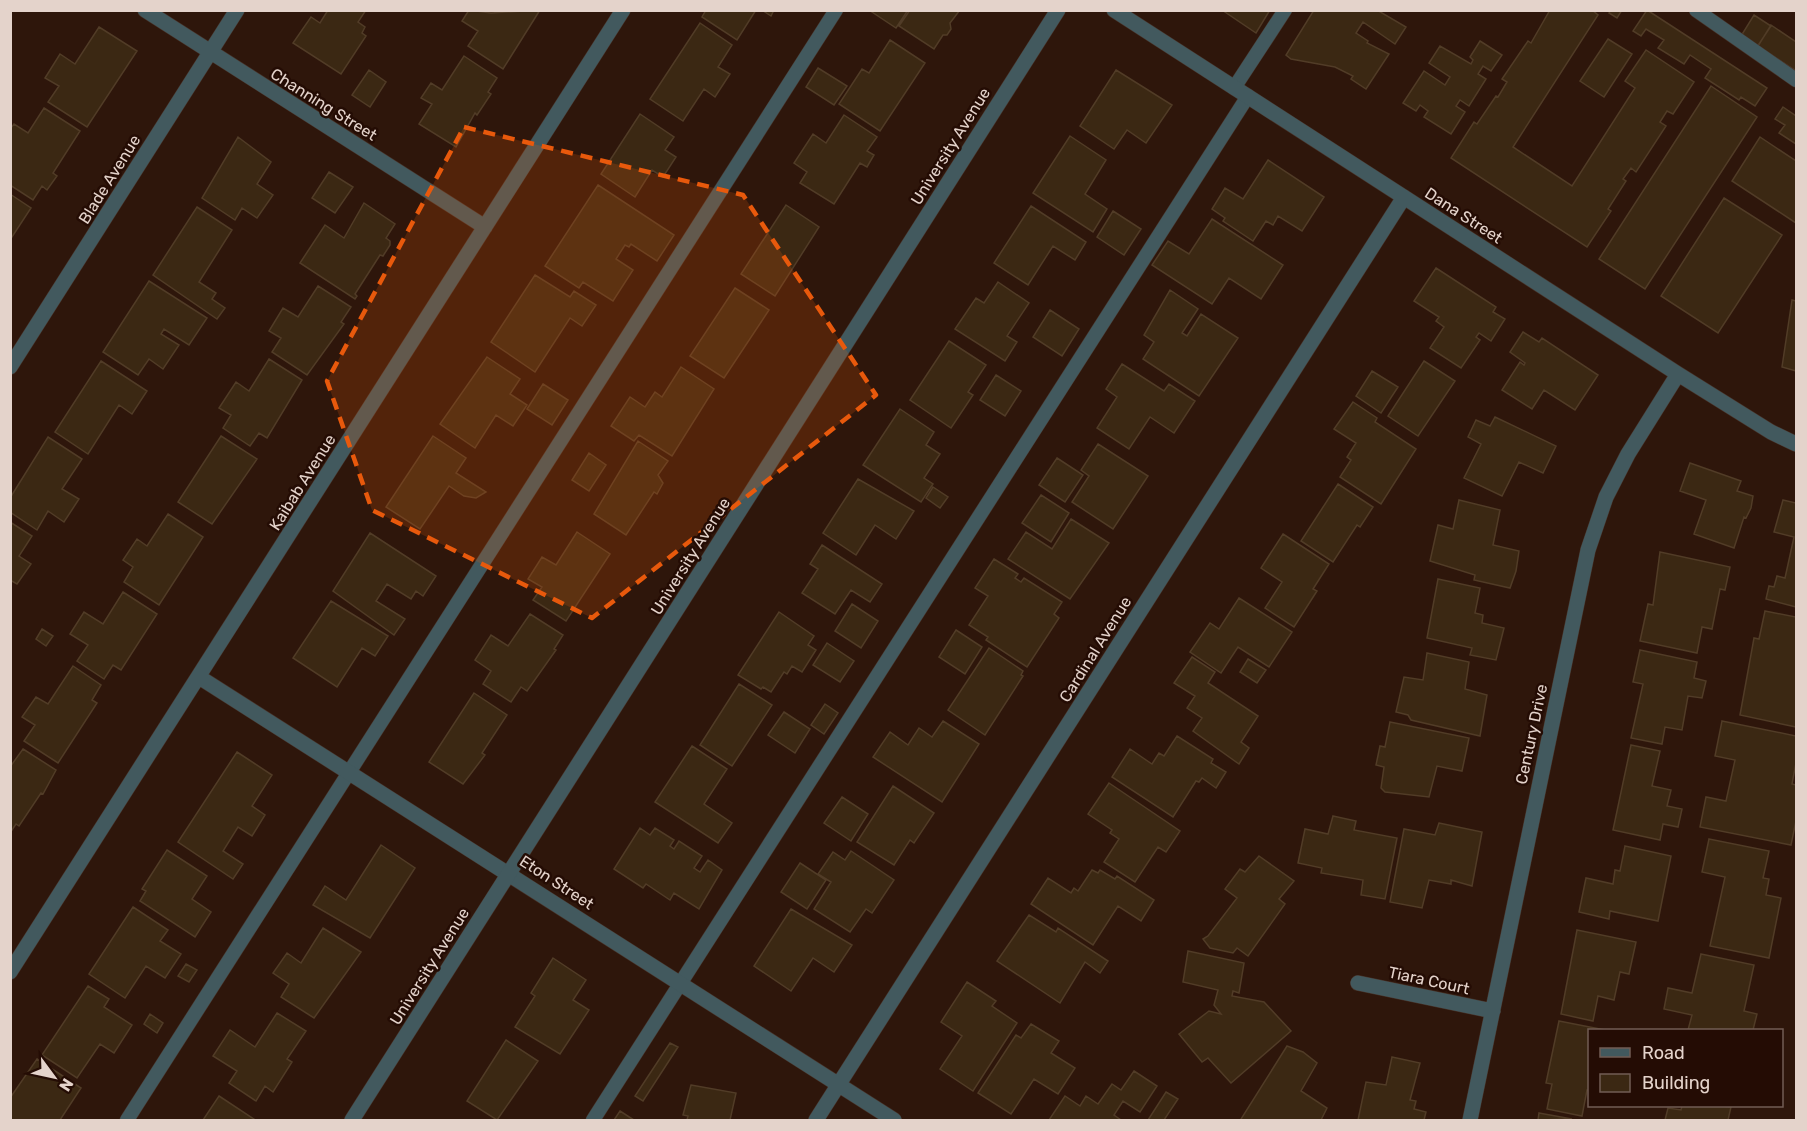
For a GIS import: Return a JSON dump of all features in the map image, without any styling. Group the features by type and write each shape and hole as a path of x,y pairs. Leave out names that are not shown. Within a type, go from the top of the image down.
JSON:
{"street":[{"name":"Channing Street","path":"144,10 485,227"},
{"name":"Blade Avenue","path":"10,367 237,10"},
{"name":"Kaibab Avenue","path":"10,972 623,10"},
{"name":"University Avenue","path":"352,1120 1058,10"},
{"name":"Dana Street","path":"1114,10 1678,374 1771,432 1797,444"},
{"name":"Cardinal Avenue","path":"816,1120 1404,197"},
{"name":"Century Drive","path":"1470,1120 1588,550 1606,497 1628,454 1678,374"},
{"name":"Eton Street","path":"199,677 894,1120"},
{"name":"Tiara Court","path":"1358,983 1493,1011"}],"lane":[{"path":"127,1120 836,10"},
{"path":"1234,88 1285,10"},
{"path":"1696,10 1797,80"},
{"path":"593,1120 1248,96"}],"highlighted area":[{"path":"464,127 743,195 876,395 592,618 372,510 327,381"}],"building":[{"path":"328,10 366,10 358,22 365,27 362,33 366,36 341,74 293,43 311,17 320,23"},
{"path":"469,10 491,13 540,10 503,69 468,46 478,31 462,21"},
{"path":"706,10 756,10 737,40 702,17"},
{"path":"762,10 774,10 771,16"},
{"path":"869,10 908,10 896,28"},
{"path":"910,10 960,10 950,23 951,29 947,35 943,35 934,49 899,26"},
{"path":"1222,10 1270,10 1256,33"},
{"path":"1314,10 1377,10 1406,27 1395,44 1363,22 1356,33 1368,41 1367,43 1389,54 1366,89 1351,79 1353,76 1335,67 1291,59 1286,55"},
{"path":"1550,10 1592,10 1598,15 1513,147 1572,186 1635,88 1625,81 1646,50 1694,82 1673,114 1667,111 1660,122 1666,126 1636,172 1631,168 1623,179 1626,181 1608,209 1611,211 1587,247 1451,158 1474,122 1477,124 1496,96 1498,97 1507,82 1502,79 1528,41 1531,43"},
{"path":"1611,10 1622,10 1617,18 1609,13"},
{"path":"1647,10 1767,88 1755,106 1741,97 1739,100 1705,78 1711,69 1690,55 1684,64 1658,48 1664,40 1646,29 1641,36 1633,31"},
{"path":"1754,15 1771,26 1757,47 1741,36"},
{"path":"700,23 732,45 718,67 730,74 715,97 704,89 683,121 650,99"},
{"path":"1771,25 1796,42 1796,71 1758,46"},
{"path":"99,27 137,51 87,127 48,102 59,86 45,78 60,54 75,64"},
{"path":"1608,39 1632,54 1604,97 1580,81"},
{"path":"890,40 925,63 880,131 839,104 862,69 869,73"},
{"path":"1480,41 1502,55 1491,71 1483,66 1478,74 1486,79 1469,106 1460,100 1456,106 1465,112 1451,134 1424,117 1428,111 1420,105 1416,111 1403,103 1424,71 1445,85 1450,77 1429,63 1440,46 1471,64 1473,60 1470,57"},
{"path":"464,56 497,78 488,92 491,94 477,115 475,113 456,147 419,124 432,104 421,98 431,83 442,90"},
{"path":"818,68 847,86 834,105 806,87"},
{"path":"369,70 386,82 370,107 352,95"},
{"path":"1116,70 1172,105 1146,143 1127,130 1114,149 1080,126"},
{"path":"1711,86 1757,117 1645,289 1599,259"},
{"path":"1783,107 1796,116 1796,144 1779,133 1785,125 1775,119"},
{"path":"44,108 80,131 53,173 57,176 47,190 42,186 33,200 10,185 10,129 14,124 28,133"},
{"path":"640,114 674,137 665,150 676,157 663,177 652,170 635,197 601,174"},
{"path":"844,115 877,137 867,151 874,155 867,167 860,163 834,204 800,183 807,172 794,163 813,134 826,143"},
{"path":"1070,136 1106,160 1085,194 1107,209 1093,232 1033,193"},
{"path":"238,137 271,162 257,184 273,195 257,218 242,208 235,220 202,198"},
{"path":"1760,137 1796,161 1796,223 1732,181"},
{"path":"1268,160 1324,197 1302,231 1278,216 1273,225 1266,221 1253,241 1223,221 1225,218 1212,209 1225,188 1243,199"},
{"path":"329,172 353,187 335,213 312,198"},
{"path":"598,185 674,235 657,261 631,244 629,247 625,245 616,259 633,270 613,301 583,282 579,288 545,266"},
{"path":"10,194 31,208 10,240"},
{"path":"1724,198 1782,235 1718,333 1661,296"},
{"path":"364,203 395,224 386,238 390,241 390,245 383,256 380,255 355,294 357,296 355,299 300,263 325,225 344,238"},
{"path":"786,205 819,227 775,296 741,274"},
{"path":"1031,206 1086,242 1075,260 1053,246 1028,285 994,263"},
{"path":"197,207 232,230 199,282 216,293 212,299 225,308 217,319 153,275"},
{"path":"1113,211 1141,229 1124,255 1097,237"},
{"path":"1212,219 1283,265 1261,299 1229,278 1212,304 1152,265 1168,241 1189,254"},
{"path":"1436,268 1496,307 1493,312 1505,319 1491,341 1479,333 1476,337 1480,340 1461,368 1430,348 1444,327 1436,321 1439,317 1414,301"},
{"path":"535,275 570,297 574,291 596,305 582,326 570,318 535,372 491,342"},
{"path":"149,281 207,318 189,345 164,329 161,334 179,345 163,369 149,359 138,375 103,352"},
{"path":"998,282 1029,303 1007,336 1017,342 1005,361 955,329 976,298 984,303"},
{"path":"318,286 351,307 341,322 344,324 307,375 272,352 281,338 269,331 283,308 298,317"},
{"path":"735,288 769,310 724,378 690,356"},
{"path":"1170,290 1198,309 1182,333 1187,336 1201,314 1238,338 1199,396 1143,359 1154,342 1144,335"},
{"path":"1792,300 1796,301 1796,371 1782,367"},
{"path":"1050,310 1079,329 1062,356 1033,337"},
{"path":"1523,332 1539,342 1542,338 1598,375 1575,410 1544,390 1532,409 1502,390 1520,362 1524,365 1525,363 1510,352"},
{"path":"949,341 986,365 968,392 973,395 951,428 910,400"},
{"path":"487,357 520,379 510,394 527,405 513,426 496,415 475,448 440,424"},
{"path":"269,359 302,380 267,438 259,433 250,446 223,428 231,415 219,408 236,382 249,391"},
{"path":"101,361 147,391 132,414 119,405 88,454 55,432"},
{"path":"1424,361 1455,381 1418,436 1388,416"},
{"path":"1122,364 1164,391 1169,384 1195,401 1174,433 1150,417 1129,449 1097,428 1117,397 1106,389"},
{"path":"681,367 714,389 672,456 639,435 634,441 611,426 630,397 645,407 655,392 662,397"},
{"path":"1372,371 1398,387 1381,413 1356,396"},
{"path":"996,375 1021,391 1005,416 980,400"},
{"path":"543,384 568,400 552,425 527,409"},
{"path":"1353,402 1377,418 1375,422 1416,449 1381,504 1340,477 1351,460 1347,457 1356,443 1334,429"},
{"path":"900,409 934,432 926,445 940,454 924,478 933,484 921,502 863,465"},
{"path":"1495,417 1556,446 1543,473 1519,462 1502,496 1464,478 1481,444 1468,437 1476,420 1490,426"},
{"path":"221,436 257,459 212,524 178,502"},
{"path":"433,436 466,458 456,473 486,492 476,498 464,496 449,486 420,529 386,507"},
{"path":"48,437 82,459 62,489 79,499 64,522 48,511 37,530 10,512 10,498"},
{"path":"638,441 668,461 658,475 663,483 657,494 654,492 626,535 594,514"},
{"path":"1098,444 1148,476 1113,529 1072,502 1089,476 1081,470"},
{"path":"589,453 606,465 589,491 572,480"},
{"path":"1057,458 1083,475 1065,502 1039,485"},
{"path":"1690,463 1741,481 1737,491 1753,496 1751,508 1746,518 1744,517 1734,548 1694,534 1706,500 1680,491"},
{"path":"858,479 914,511 896,539 875,525 856,555 823,533"},
{"path":"1338,484 1373,507 1360,527 1357,525 1333,562 1301,541"},
{"path":"933,487 948,497 940,508 926,498"},
{"path":"1041,495 1069,513 1051,542 1022,523"},
{"path":"1459,500 1500,510 1493,545 1519,551 1516,571 1510,588 1474,580 1475,575 1430,561 1438,525 1453,529"},
{"path":"1783,500 1796,503 1796,607 1766,599 1769,586 1774,587 1777,576 1785,578 1794,537 1774,532"},
{"path":"168,514 203,537 159,605 124,582 133,567 123,560 137,539 147,546"},
{"path":"1071,519 1109,543 1070,599 1008,559 1026,532 1052,549"},
{"path":"10,522 32,536 19,556 31,564 17,584 10,580"},
{"path":"577,532 610,554 566,621 533,600 542,587 528,579 542,557 556,565"},
{"path":"370,533 436,576 423,596 416,591 411,599 387,584 376,601 405,619 394,635 333,591"},
{"path":"1283,534 1329,564 1313,589 1317,591 1294,627 1265,608 1282,582 1261,568"},
{"path":"822,545 882,584 870,602 851,590 835,614 802,593 818,569 810,564"},
{"path":"1660,552 1730,567 1725,590 1720,589 1712,629 1702,627 1697,653 1640,641 1648,604 1653,605"},
{"path":"994,559 1018,574 1015,578 1021,582 1024,578 1062,602 1054,614 1059,618 1027,667 986,640 988,637 969,625 988,596 975,588"},
{"path":"1438,579 1480,588 1475,613 1483,615 1482,623 1504,628 1496,660 1470,655 1472,648 1427,638"},
{"path":"123,592 157,614 121,670 113,665 104,679 77,661 88,645 70,634 84,612 103,624"},
{"path":"1239,598 1292,632 1269,667 1238,647 1221,673 1190,652 1210,623 1219,629"},
{"path":"331,601 388,636 375,656 362,648 337,687 293,658"},
{"path":"852,604 878,621 861,648 835,631"},
{"path":"1765,611 1796,617 1796,727 1740,715 1754,638 1759,639"},
{"path":"779,612 814,636 808,645 816,650 802,672 792,666 787,674 784,672 771,692 763,687 761,689 738,675"},
{"path":"530,614 563,635 554,649 556,650 527,691 521,687 511,702 483,684 491,671 475,660 491,635 508,646"},
{"path":"42,629 53,636 46,646 36,639"},
{"path":"956,630 982,647 965,674 939,657"},
{"path":"827,643 854,661 840,682 813,665"},
{"path":"989,648 1023,671 1021,675 1023,676 985,735 948,710"},
{"path":"1640,650 1697,662 1694,678 1706,681 1702,698 1688,696 1682,730 1665,727 1662,744 1631,738 1643,684 1633,682"},
{"path":"1427,653 1469,662 1465,689 1487,695 1480,736 1411,720 1408,715 1396,712 1404,677 1423,680"},
{"path":"1192,657 1215,672 1208,683 1258,716 1241,742 1249,748 1239,764 1193,731 1202,718 1187,708 1195,696 1174,683"},
{"path":"1248,659 1266,670 1257,683 1240,672"},
{"path":"73,666 101,685 92,700 97,703 58,763 24,741 35,725 22,717 36,697 48,704"},
{"path":"739,684 772,705 732,766 700,745"},
{"path":"474,693 507,715 482,753 485,755 463,784 429,762"},
{"path":"825,704 838,713 824,734 811,725"},
{"path":"784,712 810,729 795,753 768,735"},
{"path":"943,721 979,744 942,802 873,757 890,732 908,745 919,728 932,737"},
{"path":"1722,721 1796,736 1796,763 1792,784 1796,785 1796,821 1791,845 1700,827 1706,797 1726,801 1735,760 1715,756"},
{"path":"1390,722 1469,738 1462,771 1437,766 1429,797 1385,792 1381,788 1384,767 1376,765 1380,746 1385,747"},
{"path":"1177,736 1213,759 1211,763 1226,772 1216,788 1202,778 1199,782 1196,781 1173,817 1112,777 1130,749 1152,764 1159,753 1164,756"},
{"path":"1631,745 1660,751 1652,786 1671,790 1667,806 1682,809 1678,827 1663,824 1660,840 1613,830"},
{"path":"692,746 727,769 704,804 732,823 718,843 655,802"},
{"path":"23,749 56,770 43,794 41,793 19,826 16,824 10,833 10,767"},
{"path":"237,752 272,775 252,806 265,815 252,836 238,827 223,851 243,864 233,879 178,842"},
{"path":"1109,783 1180,831 1166,852 1158,847 1135,882 1104,862 1119,839 1110,833 1112,830 1088,814"},
{"path":"893,786 934,813 914,843 910,840 894,865 857,842"},
{"path":"842,797 868,814 851,841 824,823"},
{"path":"1333,816 1356,821 1354,830 1397,838 1385,899 1361,895 1363,880 1321,873 1322,868 1298,863 1305,829 1328,834"},
{"path":"1439,823 1482,832 1472,886 1451,880 1451,884 1429,880 1422,908 1390,902 1404,829 1435,835"},
{"path":"640,828 650,835 655,828 674,840 670,846 674,849 679,841 702,856 694,868 700,872 708,860 722,870 699,909 674,893 670,900 646,884 643,888 614,869"},
{"path":"1709,839 1769,851 1763,878 1769,879 1766,895 1781,898 1769,958 1710,946 1725,877 1702,872"},
{"path":"381,845 415,868 370,938 313,905 325,886 346,900"},
{"path":"1625,846 1671,856 1658,921 1610,911 1609,919 1579,912 1586,878 1613,884 1615,870 1620,871"},
{"path":"167,850 207,876 192,899 211,912 195,937 140,901 146,891 142,889"},
{"path":"851,851 894,880 872,913 866,909 850,932 814,909 831,882 818,874 833,852 845,860"},
{"path":"1259,856 1294,881 1279,899 1285,904 1248,956 1237,948 1233,953 1210,948 1203,939 1208,936 1237,898 1225,889 1240,869 1245,872"},
{"path":"800,863 826,880 807,909 781,892"},
{"path":"1092,870 1098,873 1100,870 1115,879 1117,876 1154,900 1141,921 1118,906 1093,945 1031,904 1048,878 1071,893 1074,888 1078,891"},
{"path":"133,907 168,930 160,941 181,954 165,978 146,966 125,998 89,974"},
{"path":"791,909 852,945 834,972 813,958 791,991 754,966"},
{"path":"1029,915 1056,932 1058,928 1108,961 1100,973 1085,962 1060,1003 997,961"},
{"path":"323,928 361,952 314,1018 281,997 289,984 273,973 287,953 301,963"},
{"path":"1577,930 1636,942 1629,974 1620,972 1614,1000 1598,996 1593,1021 1561,1014"},
{"path":"1188,951 1244,963 1239,993 1233,991 1232,996 1264,1002 1291,1031 1231,1083 1208,1058 1202,1062 1179,1034 1209,1011 1221,1014 1214,1005 1218,990 1183,982"},
{"path":"1701,954 1754,965 1744,1011 1757,1014 1753,1029 1688,1029 1692,1015 1664,1009 1668,988 1692,993"},
{"path":"553,958 586,980 573,1000 589,1010 560,1054 515,1027 535,996 531,993"},
{"path":"186,964 197,970 189,982 178,976"},
{"path":"967,982 996,1001 992,1006 1017,1023 973,1091 940,1069 962,1036 941,1022"},
{"path":"88,986 109,999 104,1007 132,1025 114,1053 100,1044 77,1078 42,1055"},
{"path":"277,1013 306,1031 287,1059 292,1062 273,1092 265,1086 256,1101 229,1083 237,1071 213,1056 230,1030 255,1047"},
{"path":"150,1014 163,1023 157,1033 144,1024"},
{"path":"1559,1021 1600,1029 1588,1029 1588,1090 1582,1116 1547,1109 1552,1084 1546,1083"},
{"path":"1031,1024 1059,1041 1051,1053 1075,1068 1058,1094 1034,1079 1011,1114 978,1093 1016,1035 1021,1038"},
{"path":"506,1040 538,1061 497,1120 467,1101"},
{"path":"670,1043 678,1047 643,1101 635,1096"},
{"path":"1287,1046 1303,1052 1317,1063 1301,1091 1327,1108 1321,1120 1241,1119"},
{"path":"1392,1057 1420,1063 1410,1100 1416,1101 1414,1109 1426,1112 1424,1120 1358,1120 1366,1082 1386,1085"},
{"path":"37,1059 81,1088 60,1120 10,1120 10,1098"},
{"path":"1134,1071 1157,1086 1140,1112 1123,1101 1114,1115 1121,1120 1049,1120 1065,1096 1080,1106 1086,1096 1098,1104 1112,1084 1121,1090"},
{"path":"691,1085 736,1093 730,1120 687,1120 688,1116 683,1115"},
{"path":"1166,1092 1178,1099 1164,1120 1148,1120"},
{"path":"219,1096 254,1119 203,1120"},
{"path":"1682,1107 1731,1107 1728,1120 1665,1120 1668,1108 1681,1110"},
{"path":"620,1111 634,1120 614,1120"},
{"path":"1539,1113 1572,1119 1538,1120"}]}
